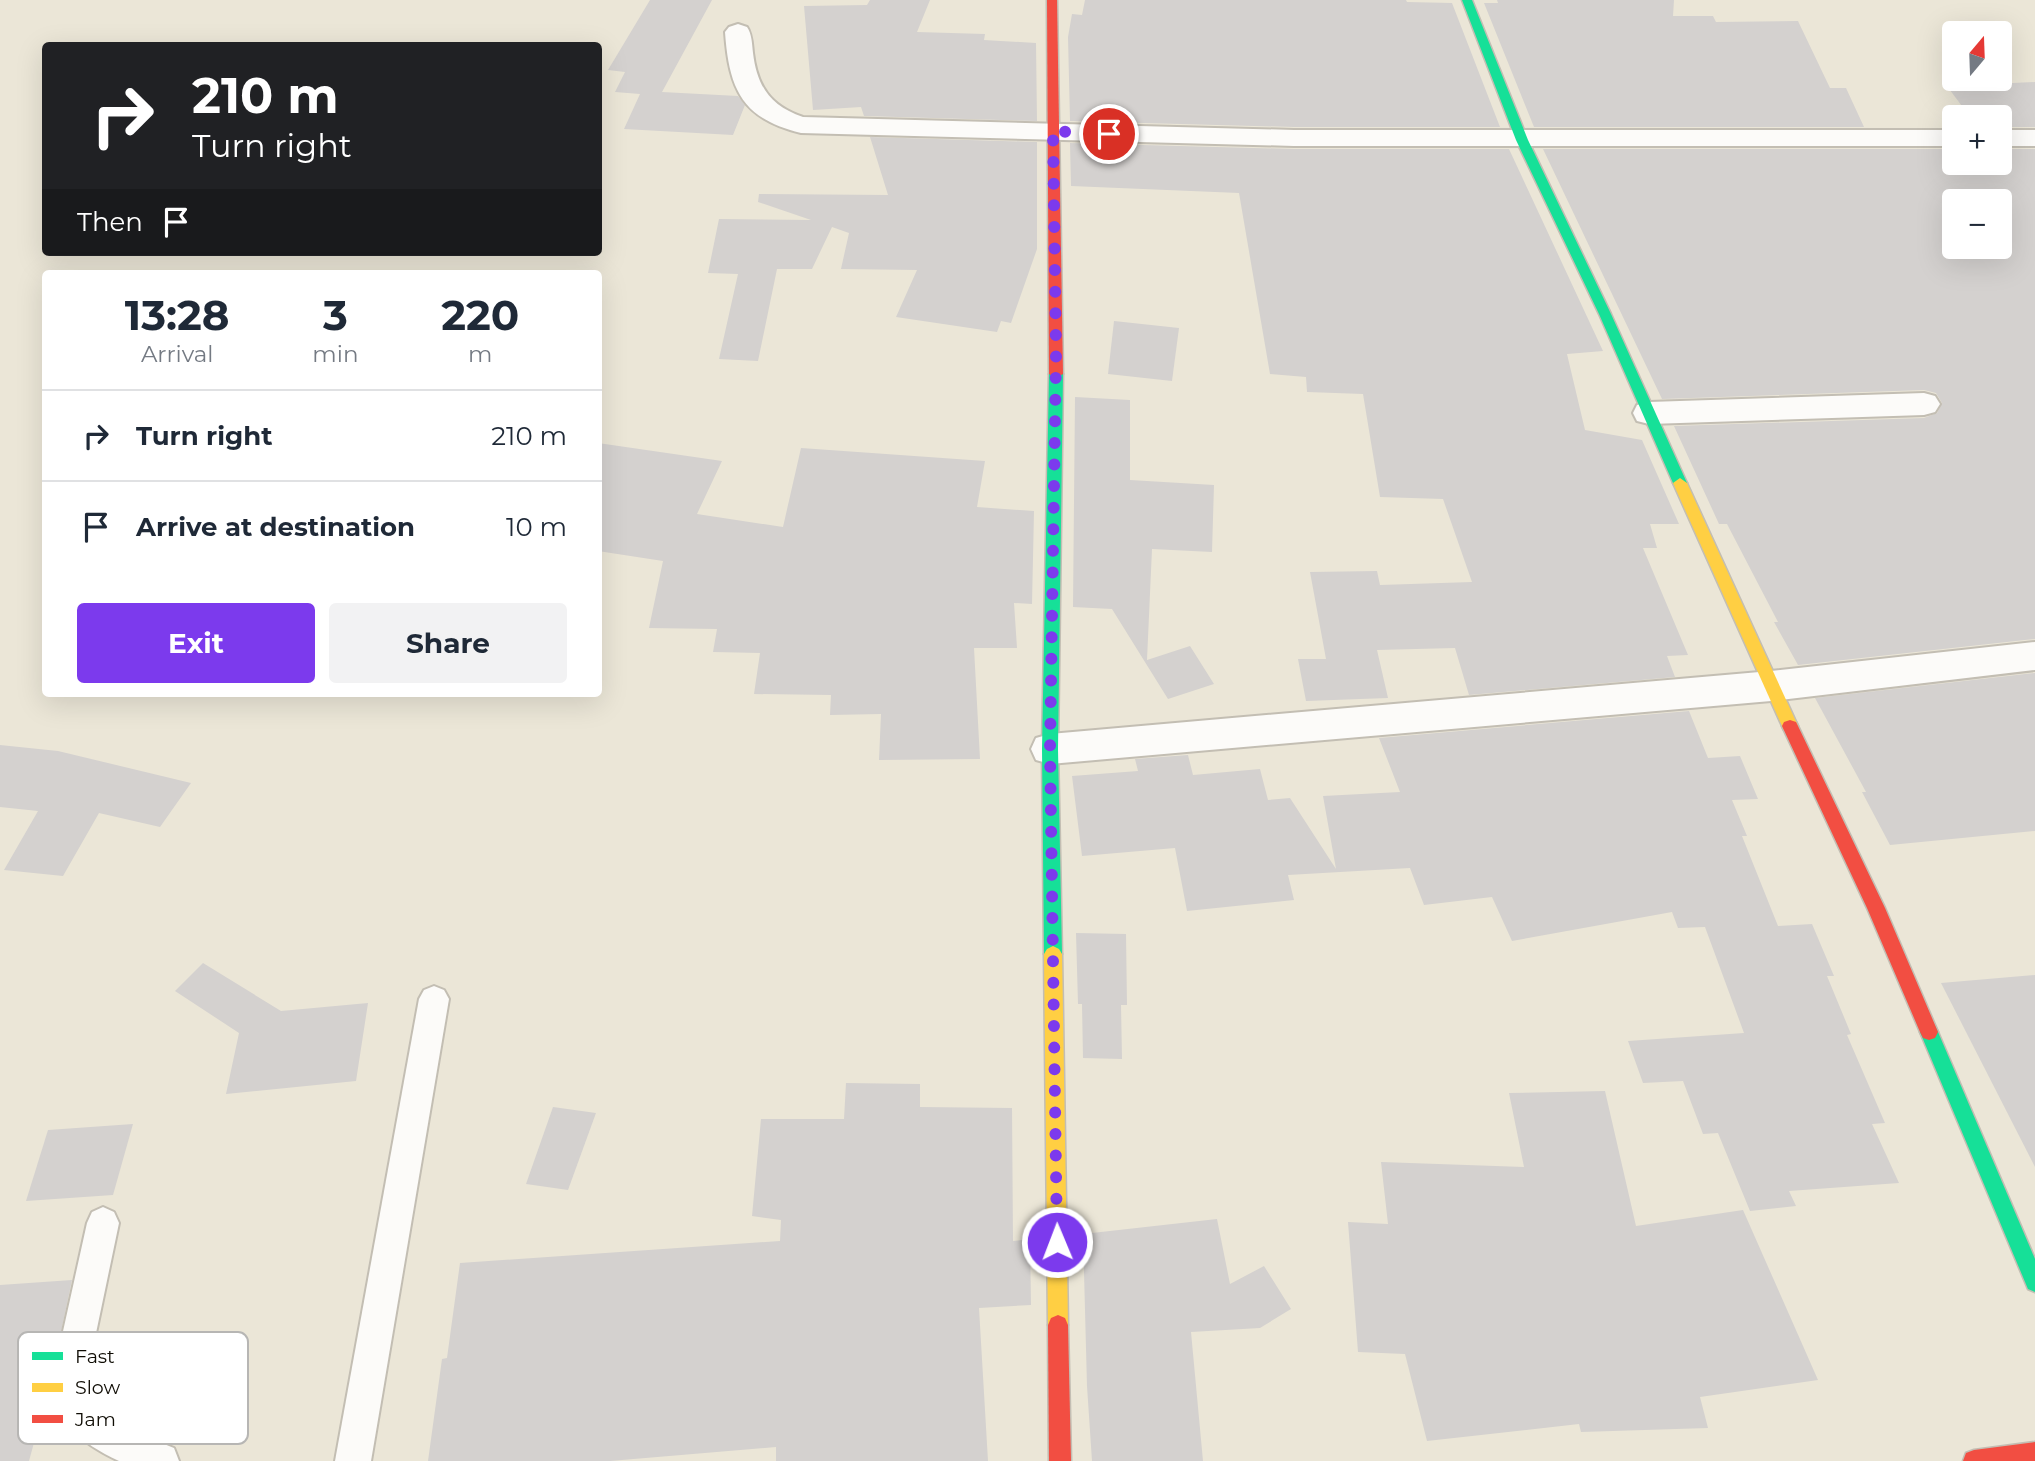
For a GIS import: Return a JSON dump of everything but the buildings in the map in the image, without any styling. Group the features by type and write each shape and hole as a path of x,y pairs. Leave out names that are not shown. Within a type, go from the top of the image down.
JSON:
{"street":[{"path":"1052,0 1056,354 1050,749 1060,1461"},
{"path":"1466,0 1522,140 1876,908 2035,1282"},
{"path":"738,32 740,60 751,95 761,107 786,121 801,125 1289,138 1942,138"},
{"path":"2012,138 2035,138"},
{"path":"1649,413 1924,404"},
{"path":"1050,749 1771,685 2035,656"},
{"path":"1974,1461 2035,1453"}],"lane":[{"path":"353,1461 434,999"},
{"path":"80,1332 103,1223"},
{"path":"121,1444 161,1461"}],"traffic: fast":[{"path":"1467,0 1522,140 1605,314 1680,483"},
{"path":"1053,954 1050,749 1056,374"},
{"path":"1929,1032 2035,1282"}],"traffic: slow":[{"path":"1680,483 1790,726"},
{"path":"1053,954 1058,1325"}],"traffic: jam":[{"path":"1052,0 1056,374"},
{"path":"1790,726 1876,908 1929,1032"},
{"path":"1058,1325 1060,1461"},
{"path":"1974,1461 2035,1453"}],"route":[{"path":"1057,1242 1050,749 1056,354 1053,131 1109,134"}]}
